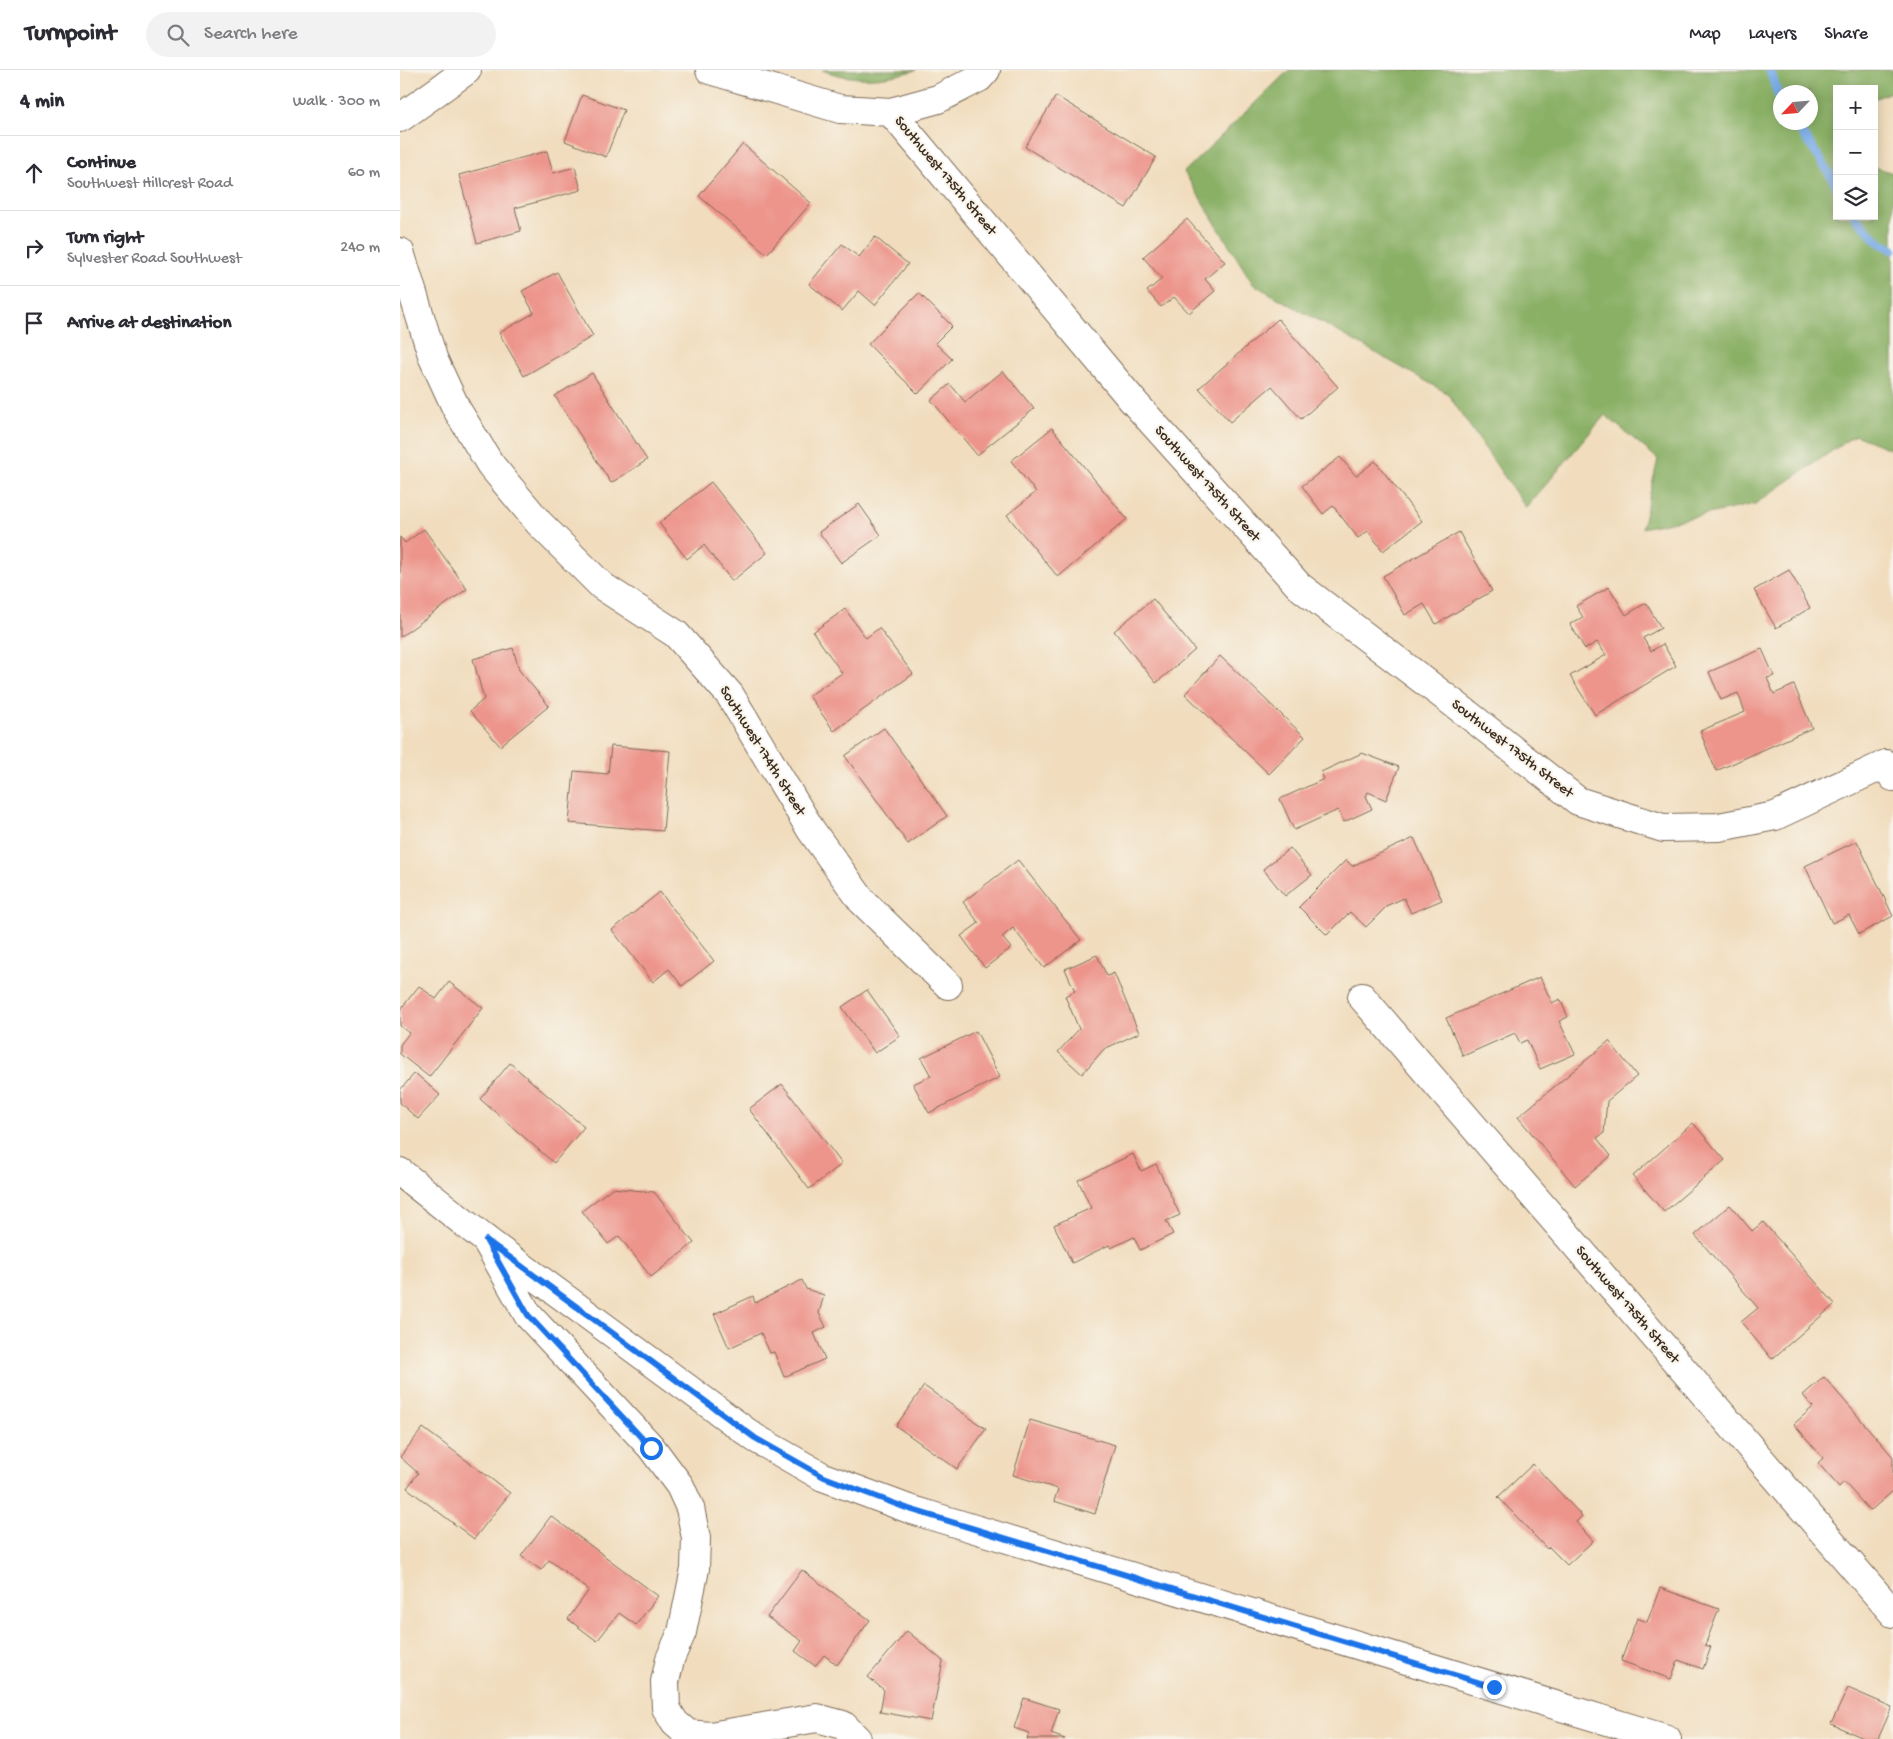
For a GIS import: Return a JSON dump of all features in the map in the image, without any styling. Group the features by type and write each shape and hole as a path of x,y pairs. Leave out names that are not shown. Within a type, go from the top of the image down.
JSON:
{"street":[{"path":"400,118 467,70"},
{"path":"710,70 840,109 891,112 938,99 979,78 986,70"},
{"name":"Southwest 175th Street","path":"891,112 1133,401 1298,586 1466,712 1578,801 1663,828 1718,827 1775,816 1890,770"},
{"name":"Southwest 174th Street","path":"400,252 433,358 456,408 490,464 538,523 602,586 676,634 730,695 811,830 862,901 948,985"},
{"name":"Southwest 175th Street","path":"1362,997 1893,1612"},
{"path":"400,1172 486,1240 755,1438 824,1477 919,1512 1667,1739"},
{"path":"486,1240 528,1315 651,1448 680,1486 690,1508 696,1538 695,1569 684,1624 670,1659 665,1682 666,1708 675,1723 688,1734 710,1736 817,1718 843,1725 857,1739"}],"green space":[{"path":"822,70 916,70 880,78 858,78"},
{"path":"1289,70 1893,70 1893,91 1878,97 1878,85 1833,85 1833,220 1878,220 1878,168 1893,173 1893,450 1855,435 1755,504 1642,528 1658,459 1605,415 1526,508 1447,393 1253,284 1184,172"}],"building":[{"path":"582,95 624,110 606,157 565,141"},
{"path":"1056,96 1156,157 1126,208 1025,147"},
{"path":"743,144 811,203 767,254 699,196"},
{"path":"547,151 553,173 575,167 581,190 515,208 521,231 477,243 459,175"},
{"path":"1187,219 1225,262 1205,279 1215,291 1189,313 1174,297 1161,307 1147,291 1162,279 1143,257"},
{"path":"875,237 908,264 875,305 859,291 842,311 809,284 842,244 859,257"},
{"path":"557,272 593,336 524,376 499,333 534,313 522,291"},
{"path":"919,293 952,326 935,343 952,359 918,394 868,344"},
{"path":"1278,319 1338,387 1301,419 1272,386 1230,422 1199,388"},
{"path":"1003,371 1034,409 977,455 931,400 950,384 965,402"},
{"path":"592,373 647,460 611,483 555,396"},
{"path":"1052,428 1127,519 1058,577 1007,515 1036,492 1011,461"},
{"path":"1340,457 1356,476 1375,461 1422,521 1383,551 1368,531 1358,538 1333,506 1323,514 1302,486"},
{"path":"711,482 767,553 732,581 704,545 687,559 659,523"},
{"path":"859,504 881,535 841,563 819,532"},
{"path":"424,529 467,589 400,637 400,537 405,543"},
{"path":"1459,532 1492,591 1436,624 1424,604 1405,615 1383,576"},
{"path":"1789,570 1810,608 1776,628 1754,590"},
{"path":"1609,587 1626,615 1646,603 1661,628 1643,638 1651,651 1663,644 1676,666 1595,715 1570,676 1606,655 1597,642 1585,649 1570,624 1583,617 1576,606"},
{"path":"1153,599 1195,650 1156,683 1114,631"},
{"path":"845,609 866,638 879,628 913,674 834,731 809,696 842,673 813,632"},
{"path":"513,648 519,670 549,706 500,746 470,711 484,699 473,659"},
{"path":"1762,649 1774,676 1767,678 1774,694 1794,685 1812,728 1716,771 1700,731 1745,712 1738,693 1721,700 1709,672"},
{"path":"1220,656 1305,737 1269,774 1185,694"},
{"path":"884,728 947,816 908,844 845,756"},
{"path":"611,746 670,751 663,831 569,823 574,771 608,774"},
{"path":"1362,753 1399,767 1386,800 1368,792 1366,796 1372,809 1344,822 1338,810 1294,830 1280,799 1324,779 1321,772"},
{"path":"1414,838 1442,900 1411,913 1404,898 1388,905 1366,927 1350,912 1327,935 1299,907 1346,860 1352,866"},
{"path":"1857,841 1893,916 1859,934 1849,915 1832,923 1805,866"},
{"path":"1290,848 1312,875 1285,896 1263,869"},
{"path":"1018,860 1081,940 1044,968 1013,928 1002,937 1011,948 985,968 961,936 979,923 963,902"},
{"path":"660,892 714,961 682,986 669,969 653,982 612,930"},
{"path":"1097,955 1107,976 1114,973 1139,1033 1104,1049 1082,1074 1058,1052 1079,1029 1065,996 1075,991 1065,969"},
{"path":"1540,977 1552,1003 1560,999 1568,1017 1559,1021 1575,1054 1540,1069 1527,1040 1520,1043 1515,1033 1463,1056 1446,1018"},
{"path":"449,982 483,1008 429,1077 400,1054 400,1045 409,1033 400,1026 400,1010 419,986 436,999"},
{"path":"867,990 900,1036 875,1053 842,1007"},
{"path":"976,1031 1000,1077 929,1113 913,1084 931,1076 921,1058"},
{"path":"1609,1041 1637,1076 1607,1101 1604,1133 1597,1138 1611,1156 1575,1186 1518,1117"},
{"path":"510,1063 584,1127 554,1163 480,1099"},
{"path":"415,1073 440,1095 418,1119 400,1103 400,1090"},
{"path":"782,1084 842,1164 809,1189 749,1109"},
{"path":"1693,1123 1725,1160 1664,1212 1633,1176"},
{"path":"1133,1154 1141,1171 1156,1164 1180,1215 1166,1221 1173,1234 1140,1250 1134,1237 1111,1248 1109,1245 1072,1263 1054,1225 1091,1208 1078,1180"},
{"path":"612,1188 654,1192 694,1243 651,1277 619,1236 608,1244 582,1211"},
{"path":"1730,1205 1752,1231 1763,1222 1835,1304 1772,1359 1741,1322 1758,1308 1695,1235"},
{"path":"802,1280 806,1289 824,1295 819,1313 826,1327 814,1333 825,1359 784,1377 774,1352 770,1353 761,1333 729,1348 714,1314 753,1296 755,1303"},
{"path":"1824,1377 1893,1457 1893,1491 1870,1511 1844,1482 1839,1487 1818,1463 1823,1458 1794,1424 1813,1407 1803,1395"},
{"path":"924,1386 986,1429 957,1469 896,1426"},
{"path":"1030,1420 1115,1445 1095,1514 1054,1501 1058,1489 1013,1475"},
{"path":"423,1428 510,1493 474,1539 407,1488 418,1473 400,1457"},
{"path":"1533,1464 1582,1516 1576,1522 1593,1541 1567,1565 1549,1547 1547,1549 1498,1497"},
{"path":"551,1516 658,1596 636,1625 619,1613 597,1641 568,1619 589,1590 549,1560 541,1570 521,1556"},
{"path":"802,1570 870,1620 837,1665 824,1655 815,1666 795,1651 802,1641 767,1617"},
{"path":"1660,1588 1719,1609 1705,1645 1711,1647 1703,1669 1678,1660 1671,1679 1621,1661 1637,1618 1647,1622"},
{"path":"907,1631 943,1661 931,1721 880,1712 884,1690 868,1677"},
{"path":"1848,1688 1892,1707 1878,1739 1866,1739 1831,1724"},
{"path":"1024,1698 1059,1709 1051,1734 1065,1739 1027,1739 1029,1733 1014,1728"}],"waterway":[{"path":"1770,70 1775,85"},
{"path":"1800,130 1833,180"},
{"path":"1858,220 1880,243 1893,249"}],"route":[{"path":"651,1448 528,1315 486,1240 755,1438 824,1477 909,1509 1494,1687"}]}
